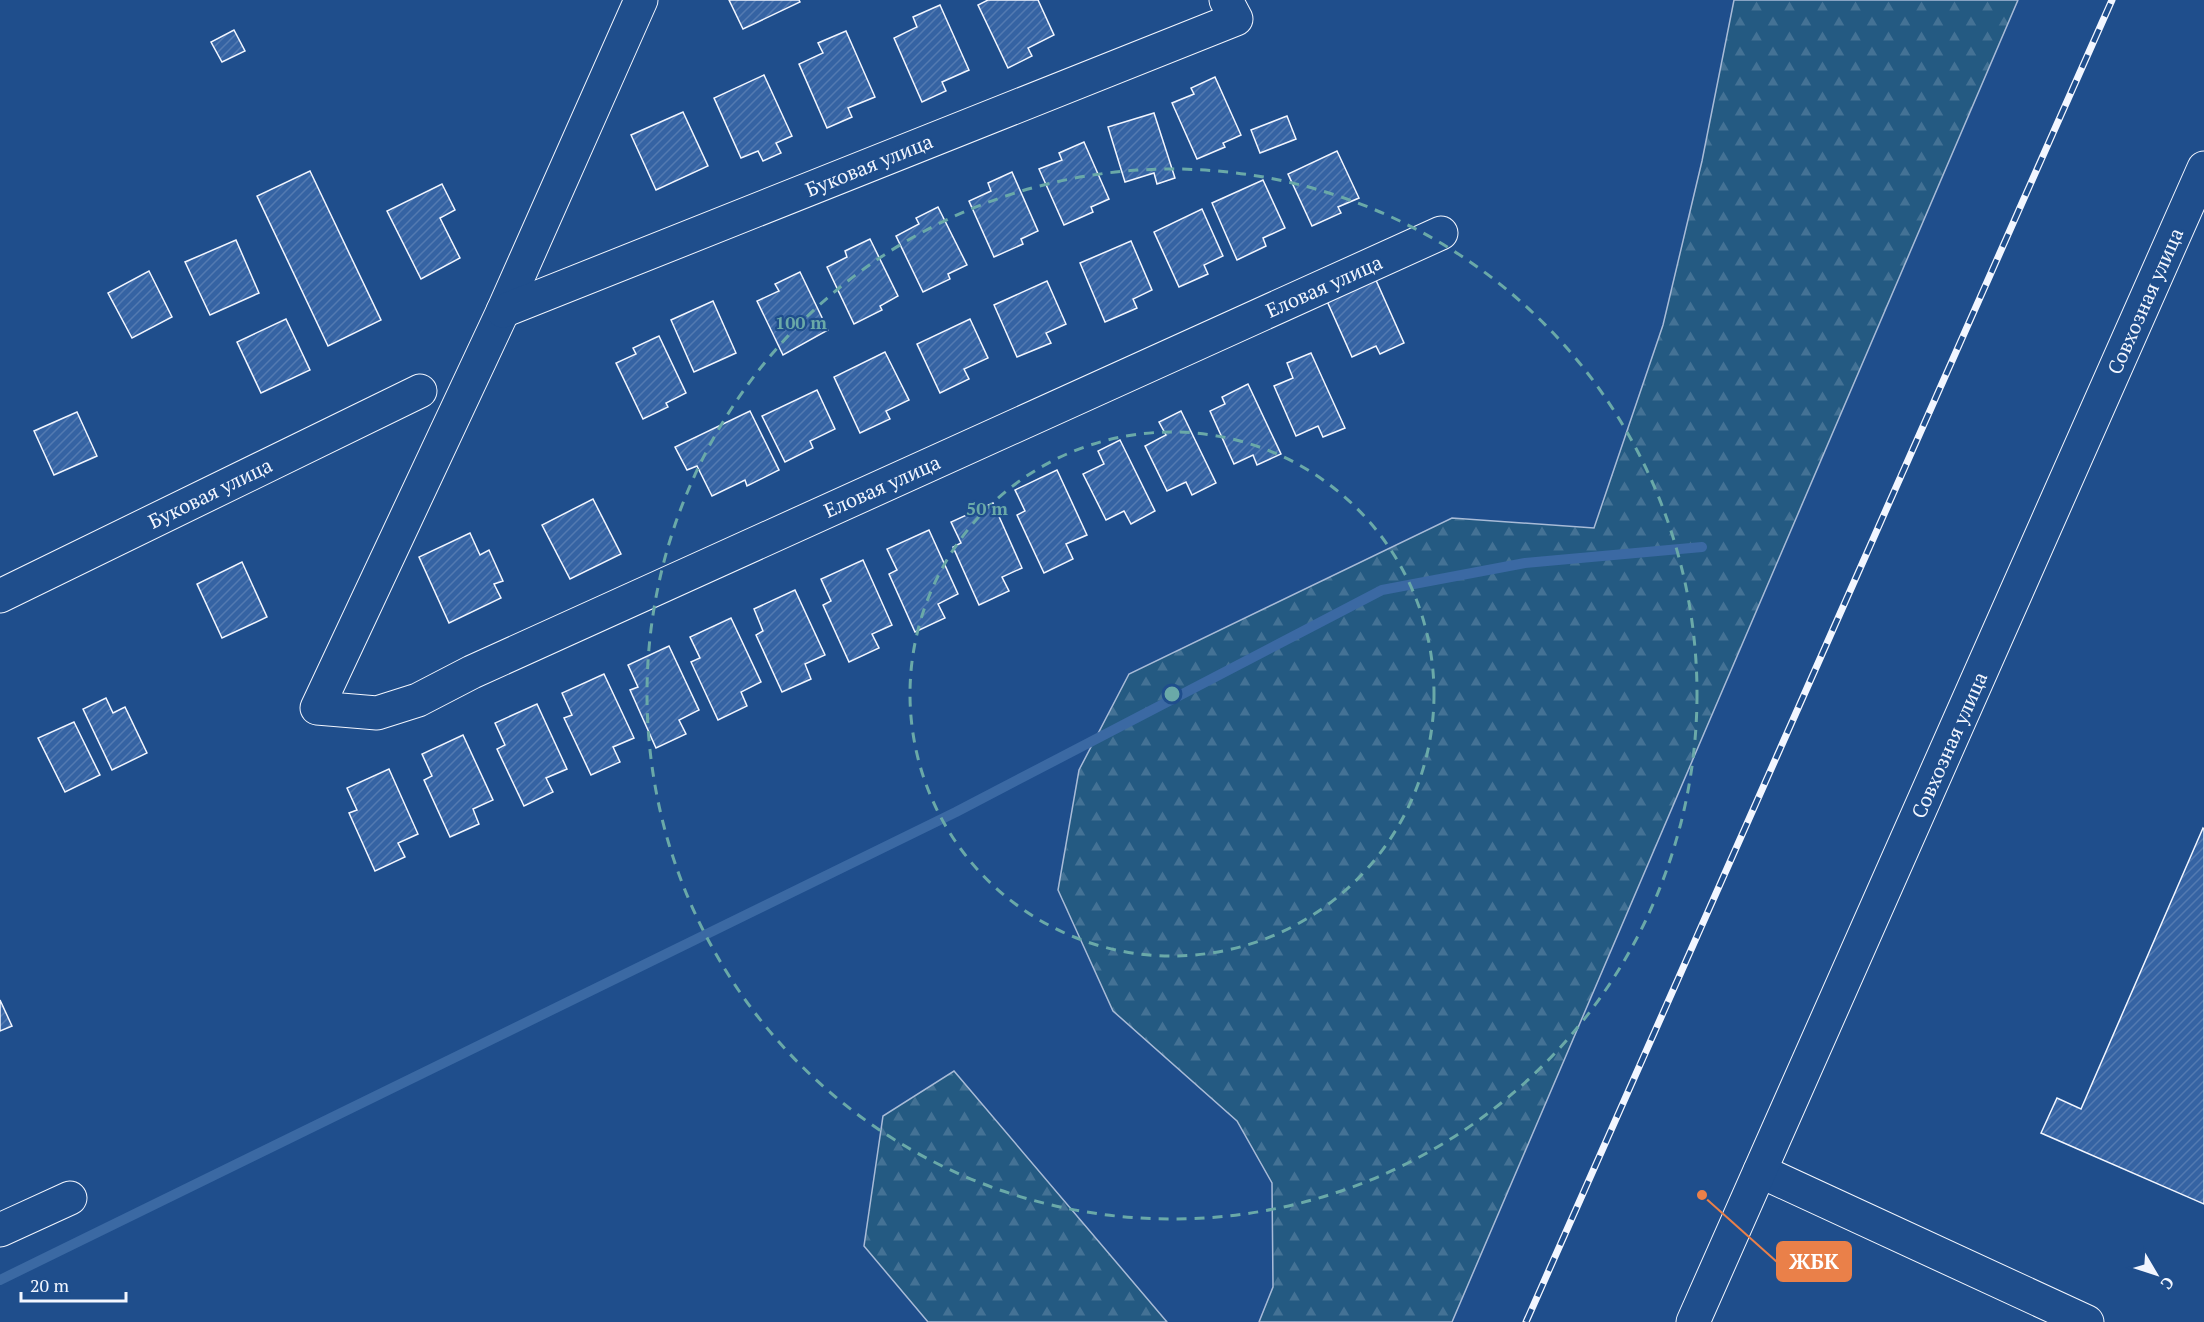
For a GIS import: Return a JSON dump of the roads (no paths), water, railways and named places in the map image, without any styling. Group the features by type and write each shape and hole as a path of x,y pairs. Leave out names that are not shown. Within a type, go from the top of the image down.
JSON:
{"street":[{"path":"503,311 641,0"},
{"name":"Буковая улица","path":"503,311 1231,9"},
{"name":"Совхозная улица","path":"1693,1322 2204,168"},
{"name":"Еловая улица","path":"503,311 317,708 377,713 418,700 483,667 1441,233"},
{"name":"Буковая улица","path":"0,596 420,391"},
{"path":"1760,1171 2087,1322"},
{"path":"0,1230 70,1198"}],"waterway":[{"path":"0,1280 956,812 1382,590 1525,563 1702,547"}],"railway":[{"path":"1526,1322 2112,0"}],"place":[{"name":"ЖБК","path":"1702,1195"}]}
